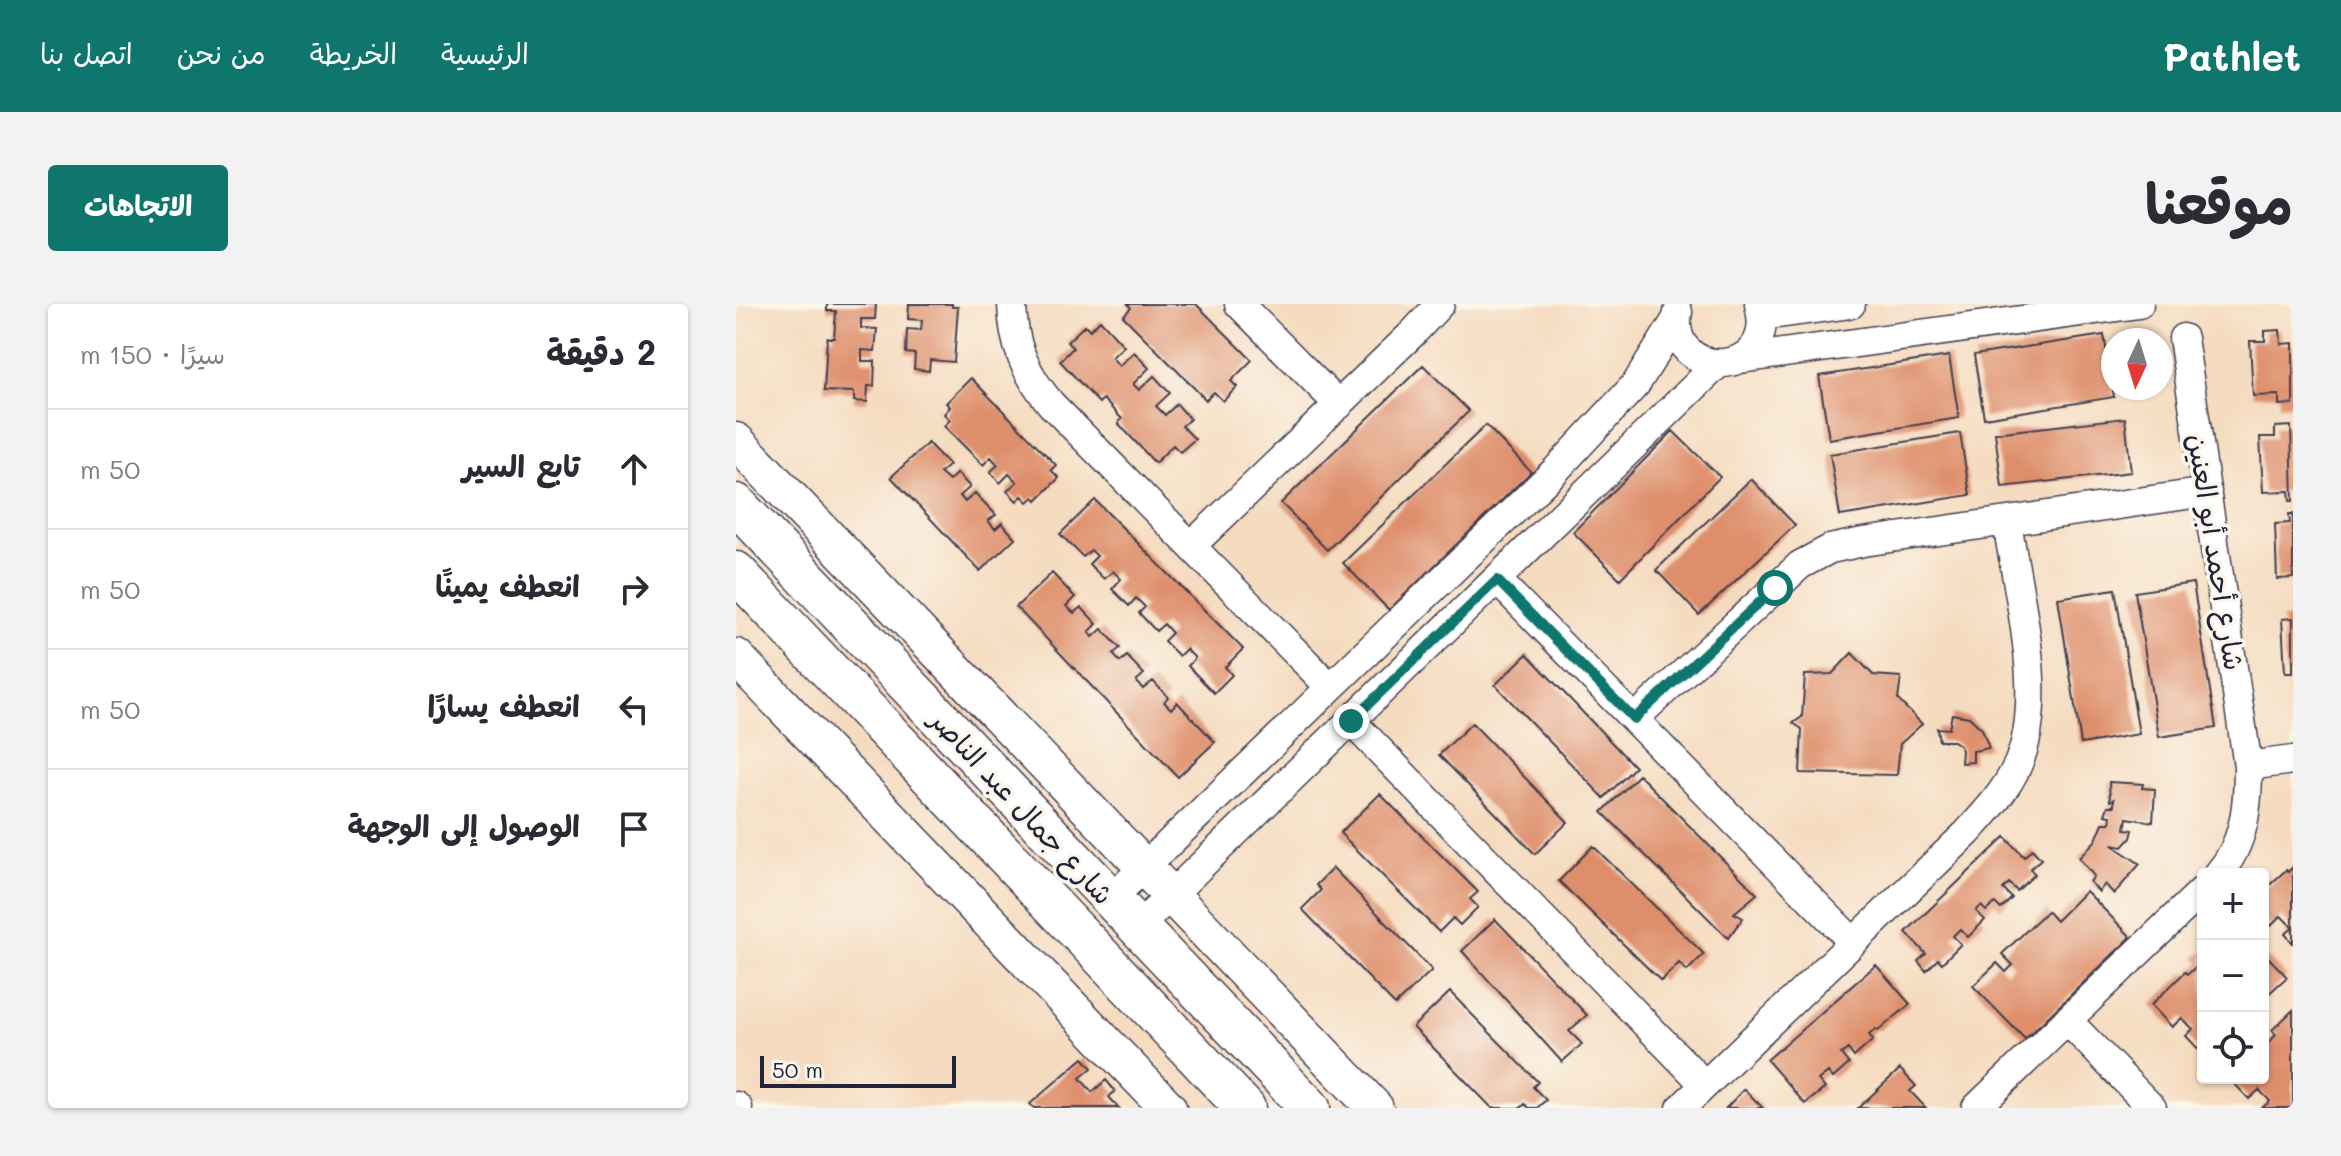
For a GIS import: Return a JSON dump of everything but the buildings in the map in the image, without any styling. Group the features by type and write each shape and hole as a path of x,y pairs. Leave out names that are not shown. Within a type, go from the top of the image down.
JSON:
{"main road":[{"name":"شارع جمال عبد الناصر","path":"736,504 1310,1108"},
{"name":"شارع جمال عبد الناصر","path":"736,572 1245,1108"}],"street":[{"path":"1012,304 1012,329 1020,357 1033,383 1329,686"},
{"path":"1239,304 1339,405"},
{"path":"1191,546 1440,304"},
{"path":"1137,928 1497,580 1729,362 1758,341 1762,329 1761,310 1851,304"},
{"path":"1678,312 1684,345 1705,362 1729,362 2038,311 2139,304"},
{"path":"1110,900 1574,451 1636,384 1678,312"},
{"name":"شارع أحمد أبو العنين","path":"2183,338 2248,766 2248,803 2240,836 2221,868"},
{"path":"736,441 1375,1108"},
{"path":"1634,719 1800,565 1830,549 2207,492"},
{"path":"1681,1108 1997,801 2019,762 2030,720 2031,677 2007,521"},
{"path":"1497,580 1853,942"},
{"path":"736,657 1168,1108"},
{"path":"1351,721 1705,1085"},
{"path":"2248,766 2293,760"},
{"path":"1976,1108 2197,896"},
{"path":"2067,1020 2152,1108"}],"route":[{"path":"1351,721 1497,580 1634,719 1775,588"}]}
